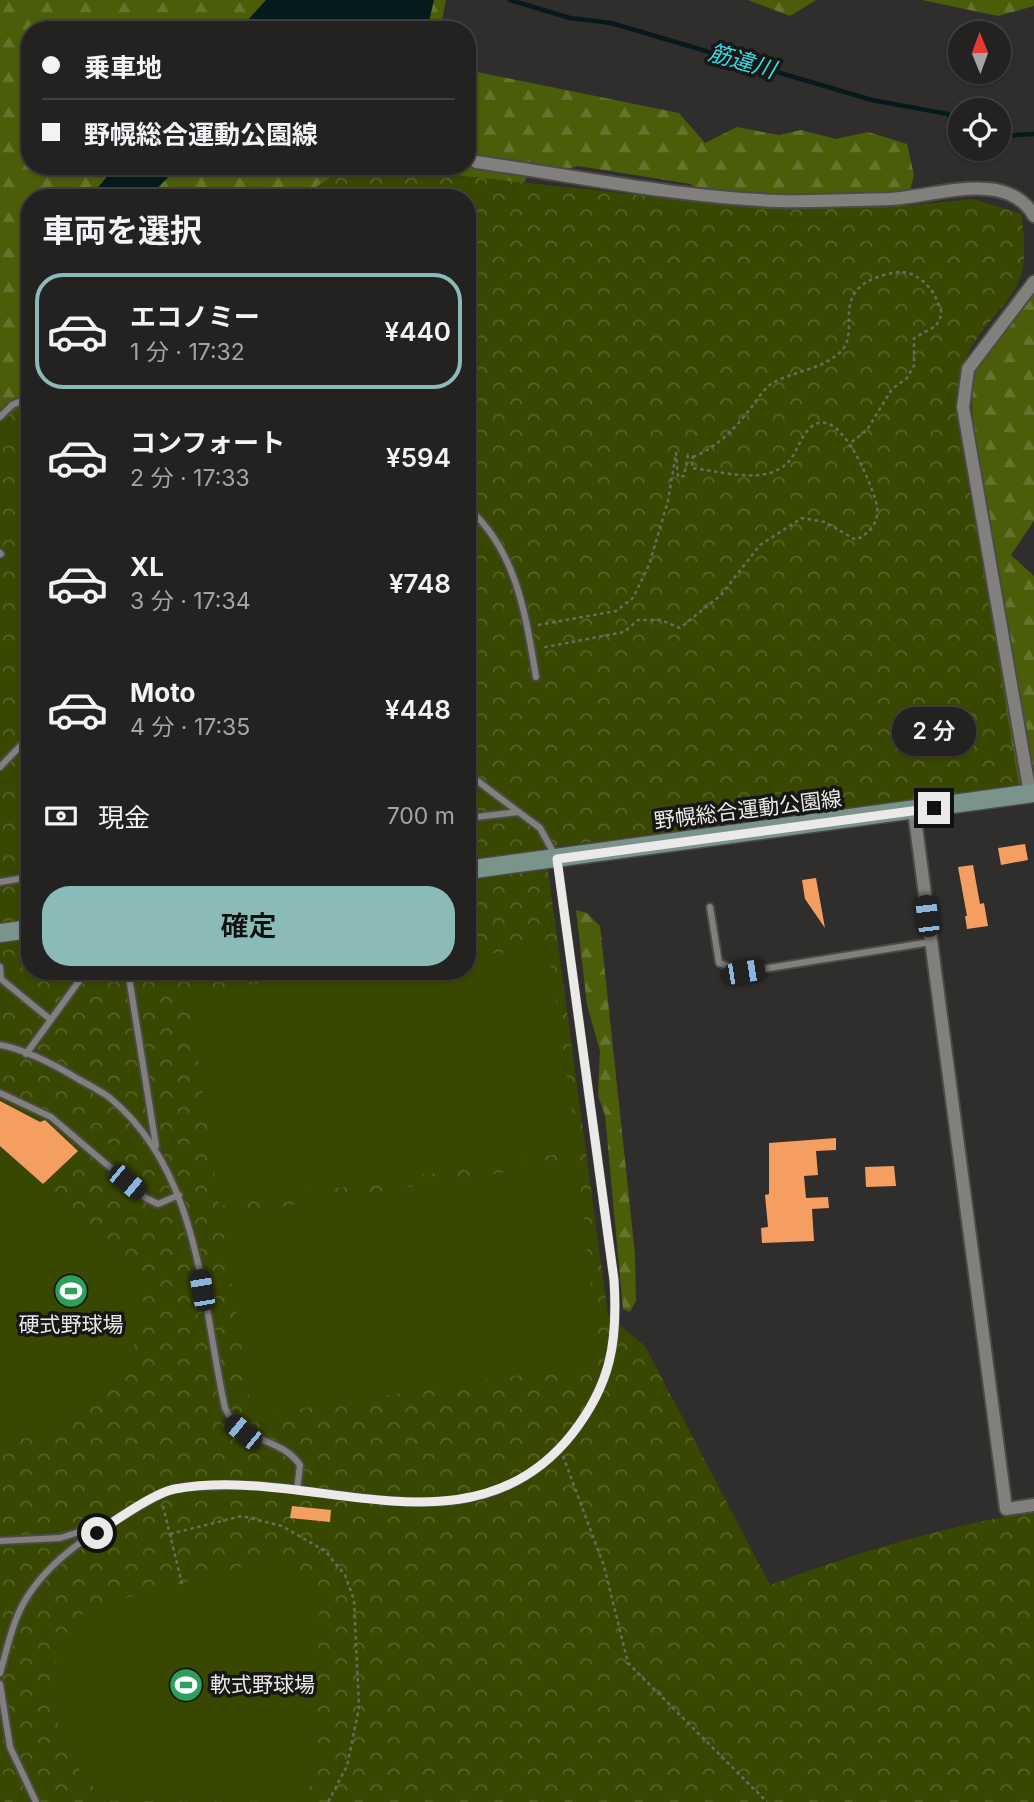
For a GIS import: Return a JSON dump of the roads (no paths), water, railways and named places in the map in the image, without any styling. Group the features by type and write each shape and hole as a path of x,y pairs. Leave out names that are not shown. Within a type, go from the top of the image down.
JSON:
{"main road":[{"name":"野幌総合運動公園線","path":"476,869 1032,794"},
{"path":"0,933 21,930"}],"street":[{"path":"476,162 779,201 894,198 956,190 986,190 1026,202 1034,216"},
{"path":"1032,794 963,407 968,369 1034,282"},
{"path":"914,811 1006,1509 1034,1505"}],"lane":[{"path":"0,417 12,405 21,401"},
{"path":"476,518 498,542 512,573 528,627 536,677"},
{"path":"0,767 21,746"},
{"path":"0,1673 15,1622 45,1573 113,1521 173,1489 244,1484 423,1504 467,1500 512,1482 560,1449 594,1404 612,1359 616,1312 613,1267 557,859 540,828 476,780"},
{"path":"476,817 519,812"},
{"path":"0,882 21,878"},
{"path":"710,907 719,964 744,972 931,942"},
{"path":"0,967 1,979 51,1020"},
{"path":"26,1055 80,980"},
{"path":"130,980 157,1153"},
{"path":"0,1045 56,1066 110,1098 150,1141 179,1195 198,1262 225,1408 232,1423 243,1432 285,1449 294,1458 300,1465 297,1490"},
{"path":"0,1093 51,1117 146,1198 158,1204 179,1195"},
{"path":"0,1541 60,1538 113,1521"},
{"path":"0,1684 10,1747 36,1802"}],"waterway":[{"name":"筋違川","path":"510,0 570,18 611,23 872,100 948,114"},
{"name":"筋違川","path":"1011,135 1034,134"}],"place":[{"name":"硬式野球場","path":"71,1291"},
{"name":"軟式野球場","path":"186,1685"}]}
